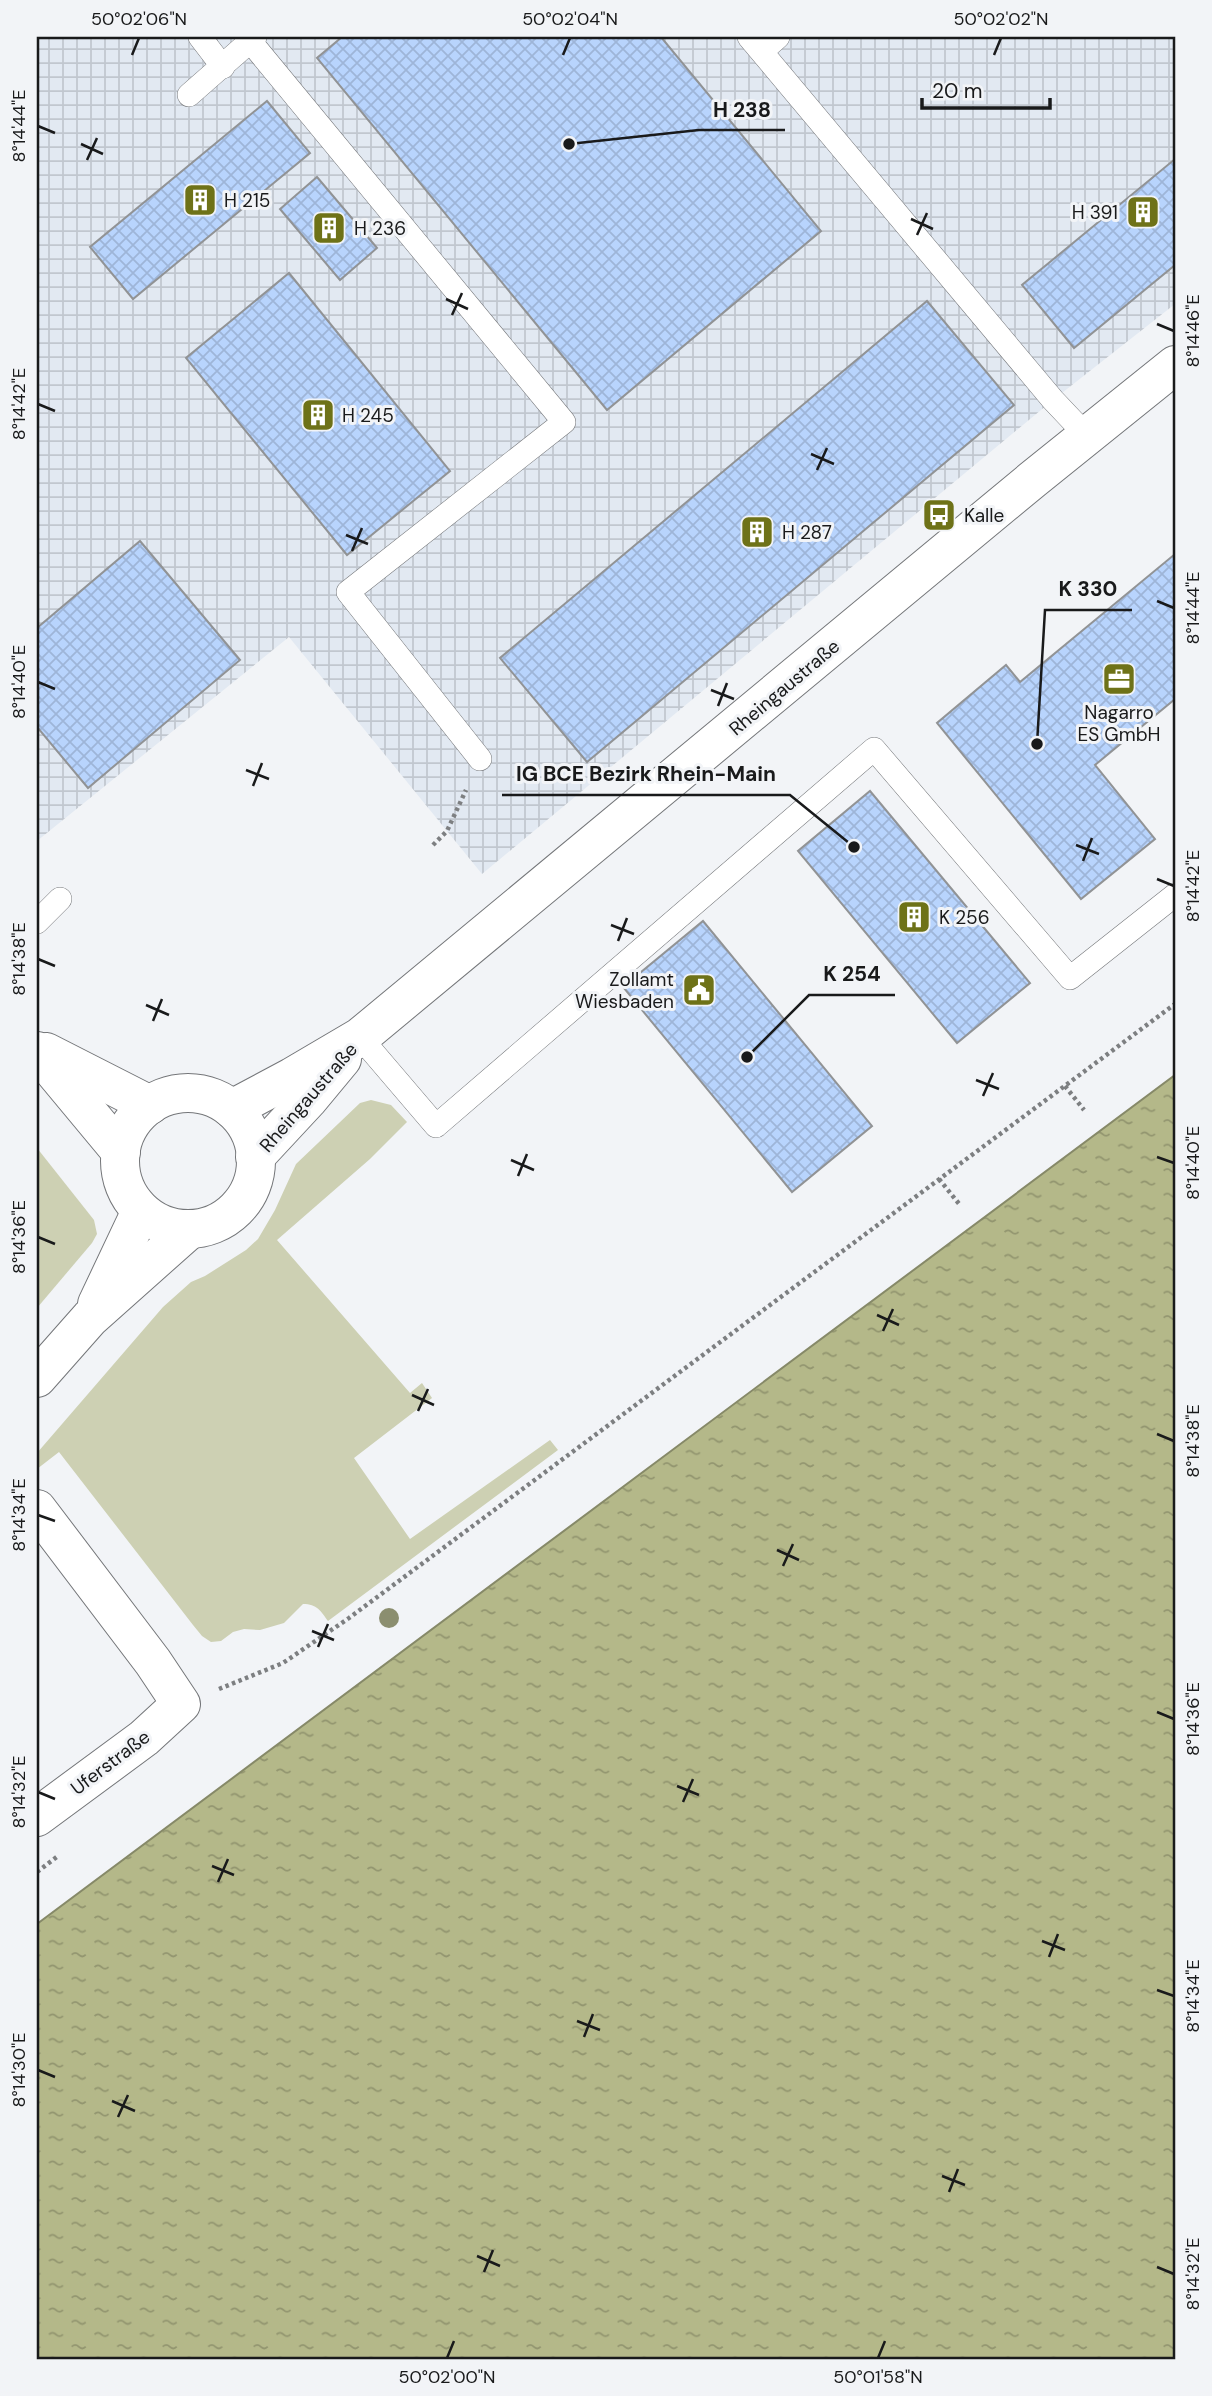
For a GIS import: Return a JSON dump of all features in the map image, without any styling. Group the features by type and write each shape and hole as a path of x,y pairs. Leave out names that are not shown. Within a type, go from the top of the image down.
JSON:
{"street":[{"name":"Rheingaustraße","path":"37,1378 90,1318 190,1229 208,1227 227,1217 242,1202 252,1183 255,1157 253,1141 244,1122 232,1109 360,1037 1175,365"},
{"name":"Rheingaustraße","path":"255,1157 308,1100 360,1037"},
{"path":"37,1050 150,1105"},
{"path":"37,1050 121,1152"},
{"path":"190,1229 166,1226 141,1211 131,1198 123,1183 121,1152 124,1138 131,1124 150,1105 165,1097 187,1093 209,1097 232,1109"},
{"name":"Rheingaustraße","path":"90,1318 141,1211"},
{"path":"37,1509 153,1662 181,1704"},
{"name":"Uferstraße","path":"37,1817 144,1738 181,1704"}],"lane":[{"path":"200,37 223,67"},
{"path":"189,95 253,39 564,422 348,592 480,759"},
{"path":"763,42 1053,400 1087,436"},
{"path":"360,1037 436,1126 874,749 1070,978 1175,895"},
{"path":"37,905 60,899 37,922"}],"path":[{"path":"433,845 447,831 480,759"},
{"path":"181,1704 283,1663 349,1618 1175,1004"},
{"path":"1065,1086 1083,1110"},
{"path":"939,1179 960,1205"}],"shaded area":[{"path":"37,37 1175,37 1175,304 1053,400 482,874 289,637 37,841"},
{"path":"371,1100 391,1105 407,1122 370,1159 277,1240 410,1393 422,1383 432,1398 354,1458 410,1539 550,1440 558,1450 328,1621 321,1611 303,1604 284,1623 260,1630 244,1629 233,1632 221,1641 211,1642 193,1625 59,1452 37,1469 37,1453 163,1307 191,1282 246,1250 258,1239 296,1164 360,1103"},
{"path":"37,1148 94,1220 97,1234 37,1308"}],"water":[{"path":"1175,1075 1175,2359 37,2359 37,1924"}],"building":[{"path":"342,37 661,37 821,231 607,410 317,58"},
{"name":"H 215","path":"267,101 310,153 133,299 90,247"},
{"name":"H 391","path":"1175,159 1175,265 1074,348 1022,285"},
{"name":"H 236","path":"317,177 377,248 340,280 280,209"},
{"name":"H 245","path":"289,273 450,471 347,555 186,358"},
{"name":"H 287","path":"927,301 1014,405 587,762 500,658"},
{"path":"140,541 240,660 88,788 37,727 37,628"},
{"path":"1175,554 1175,699 1095,765 1155,839 1081,899 937,723 1006,665 1020,682"},
{"name":"K 256","path":"870,791 1030,983 957,1043 798,851"},
{"path":"703,921 872,1126 792,1192 623,987"}],"place":[{"name":"H 238","path":"569,144"},
{"name":"H 215","path":"200,200"},
{"name":"H 391","path":"1143,212"},
{"name":"H 236","path":"329,228"},
{"name":"H 245","path":"318,415"},
{"name":"Kalle","path":"939,515"},
{"name":"H 287","path":"757,532"},
{"name":"Nagarro ES GmbH","path":"1119,679"},
{"name":"K 330","path":"1037,744"},
{"name":"IG BCE Bezirk Rhein-Main","path":"854,847"},
{"name":"K 256","path":"914,917"},
{"name":"Zollamt Wiesbaden","path":"699,990"},
{"name":"K 254","path":"747,1057"}]}
